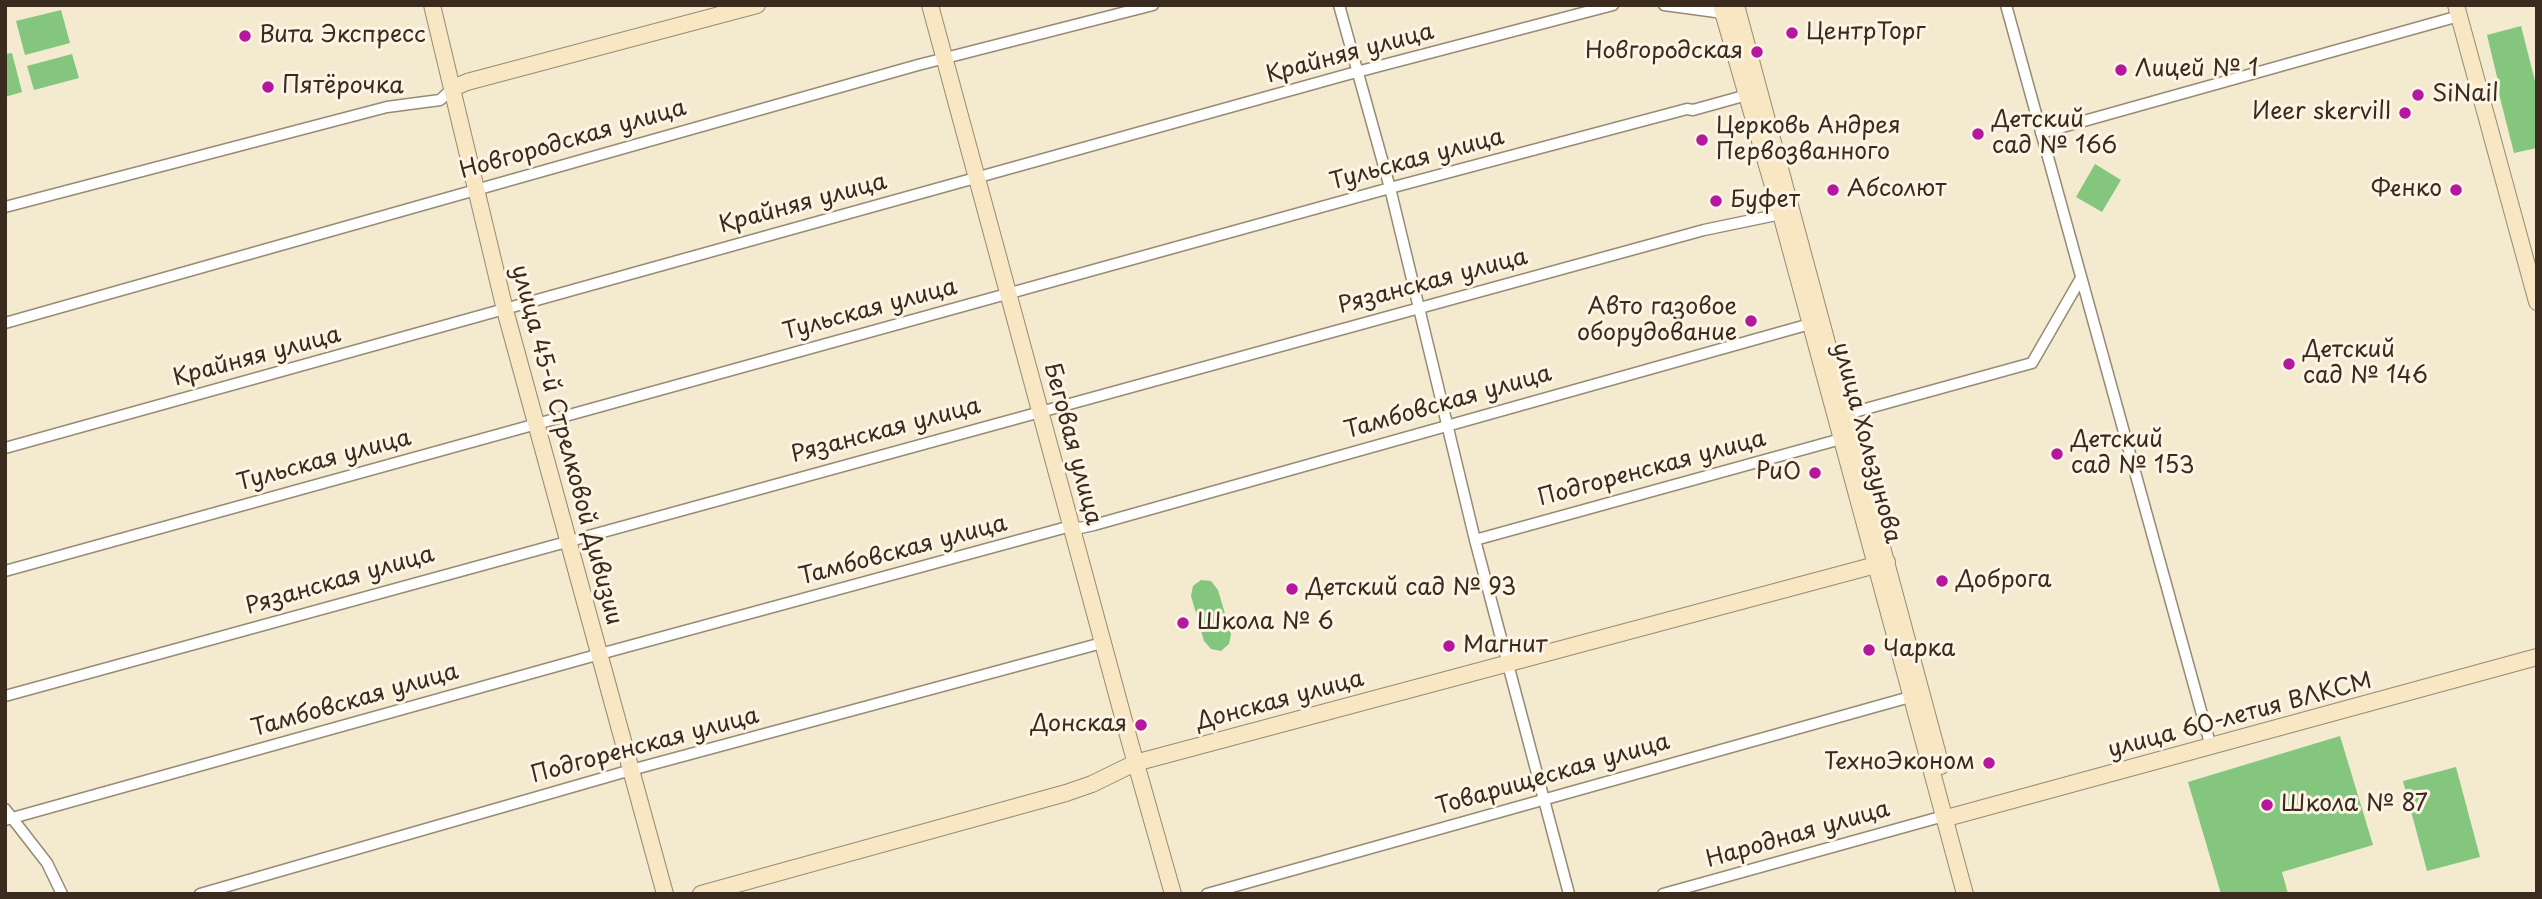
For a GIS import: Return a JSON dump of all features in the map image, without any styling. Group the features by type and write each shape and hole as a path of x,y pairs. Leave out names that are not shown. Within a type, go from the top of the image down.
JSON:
{"main road":[{"name":"улица 45-й Стрелковой Дивизии","path":"432,5 505,310 665,894"},
{"path":"453,89 467,82 757,5"},
{"name":"Беговая улица","path":"930,5 1102,643 1173,894"},
{"name":"улица Хользунова","path":"1728,9 1747,96 1841,439 1881,564 1949,816 1965,894"},
{"name":"улица Хользунова","path":"1728,9 1847,414 1910,697 1976,894"},
{"path":"2460,9 2537,268"},
{"path":"2460,9 2537,302"},
{"name":"Донская улица","path":"701,894 1066,793 1092,784 1135,763 1881,564"},
{"name":"улица 60-летия ВЛКСМ","path":"1949,816 2537,657"}],"street":[{"name":"Новгородская улица","path":"5,323 944,59 1153,5"},
{"path":"1339,5 1390,188 1475,540 1569,894"},
{"name":"Крайняя улица","path":"5,448 726,246 977,180 1335,78 1613,5"},
{"path":"1664,5 1716,12 1728,9"},
{"path":"2006,5 2211,747"},
{"path":"2041,133 2460,9"},
{"path":"5,207 370,111 440,100 453,89"},
{"name":"Тульская улица","path":"5,571 1390,188 1687,109 1693,110 1747,96"},
{"name":"Рязанская улица","path":"5,696 1420,307 1704,230 1780,214"},
{"path":"1847,414 2032,363 2081,278"},
{"name":"Тамбовская улица","path":"8,816 1071,526 1088,526 1810,324"},
{"name":"Подгоренская улица","path":"1475,540 1841,439"},
{"name":"Подгоренская улица","path":"201,894 631,770 1102,643"},
{"name":"Товарищеская улица","path":"1207,894 1910,697"},
{"path":"8,816 47,863 62,894"},
{"name":"Народная улица","path":"1663,894 1949,816"}],"green space":[{"path":"61,10 70,43 25,55 16,21"},
{"path":"2521,26 2537,89 2537,148 2514,153 2487,35"},
{"path":"12,53 22,92 5,97 5,54"},
{"path":"72,54 79,78 34,90 27,66"},
{"path":"2095,164 2121,180 2102,212 2076,197"},
{"path":"1201,580 1211,581 1218,590 1231,634 1229,644 1221,651 1211,649 1204,641 1191,596 1193,586"},
{"path":"2340,736 2373,845 2282,872 2288,894 2221,894 2188,782"},
{"path":"2456,767 2480,857 2427,871 2403,781"}],"place":[{"name":"ЦентрТорг","path":"1792,33"},
{"name":"Вита Экспресс","path":"245,36"},
{"name":"Новгородская","path":"1757,52"},
{"name":"Лицей № 1","path":"2121,70"},
{"name":"Пятёрочка","path":"268,87"},
{"name":"SiNail","path":"2418,95"},
{"name":"Иeer skervill","path":"2405,113"},
{"name":"Детский сад № 166","path":"1978,134"},
{"name":"Церковь Андрея Первозванного","path":"1702,140"},
{"name":"Абсолют","path":"1833,190"},
{"name":"Фенко","path":"2456,190"},
{"name":"Буфет","path":"1716,201"},
{"name":"Авто газовое оборудование","path":"1751,321"},
{"name":"Детский сад № 146","path":"2289,364"},
{"name":"Детский сад № 153","path":"2057,454"},
{"name":"РиО","path":"1815,473"},
{"name":"Доброга","path":"1942,581"},
{"name":"Детский сад № 93","path":"1292,589"},
{"name":"Школа № 6","path":"1183,623"},
{"name":"Магнит","path":"1449,646"},
{"name":"Чарка","path":"1869,650"},
{"name":"Донская","path":"1141,725"},
{"name":"ТехноЭконом","path":"1989,763"},
{"name":"Школа № 87","path":"2267,805"}]}
